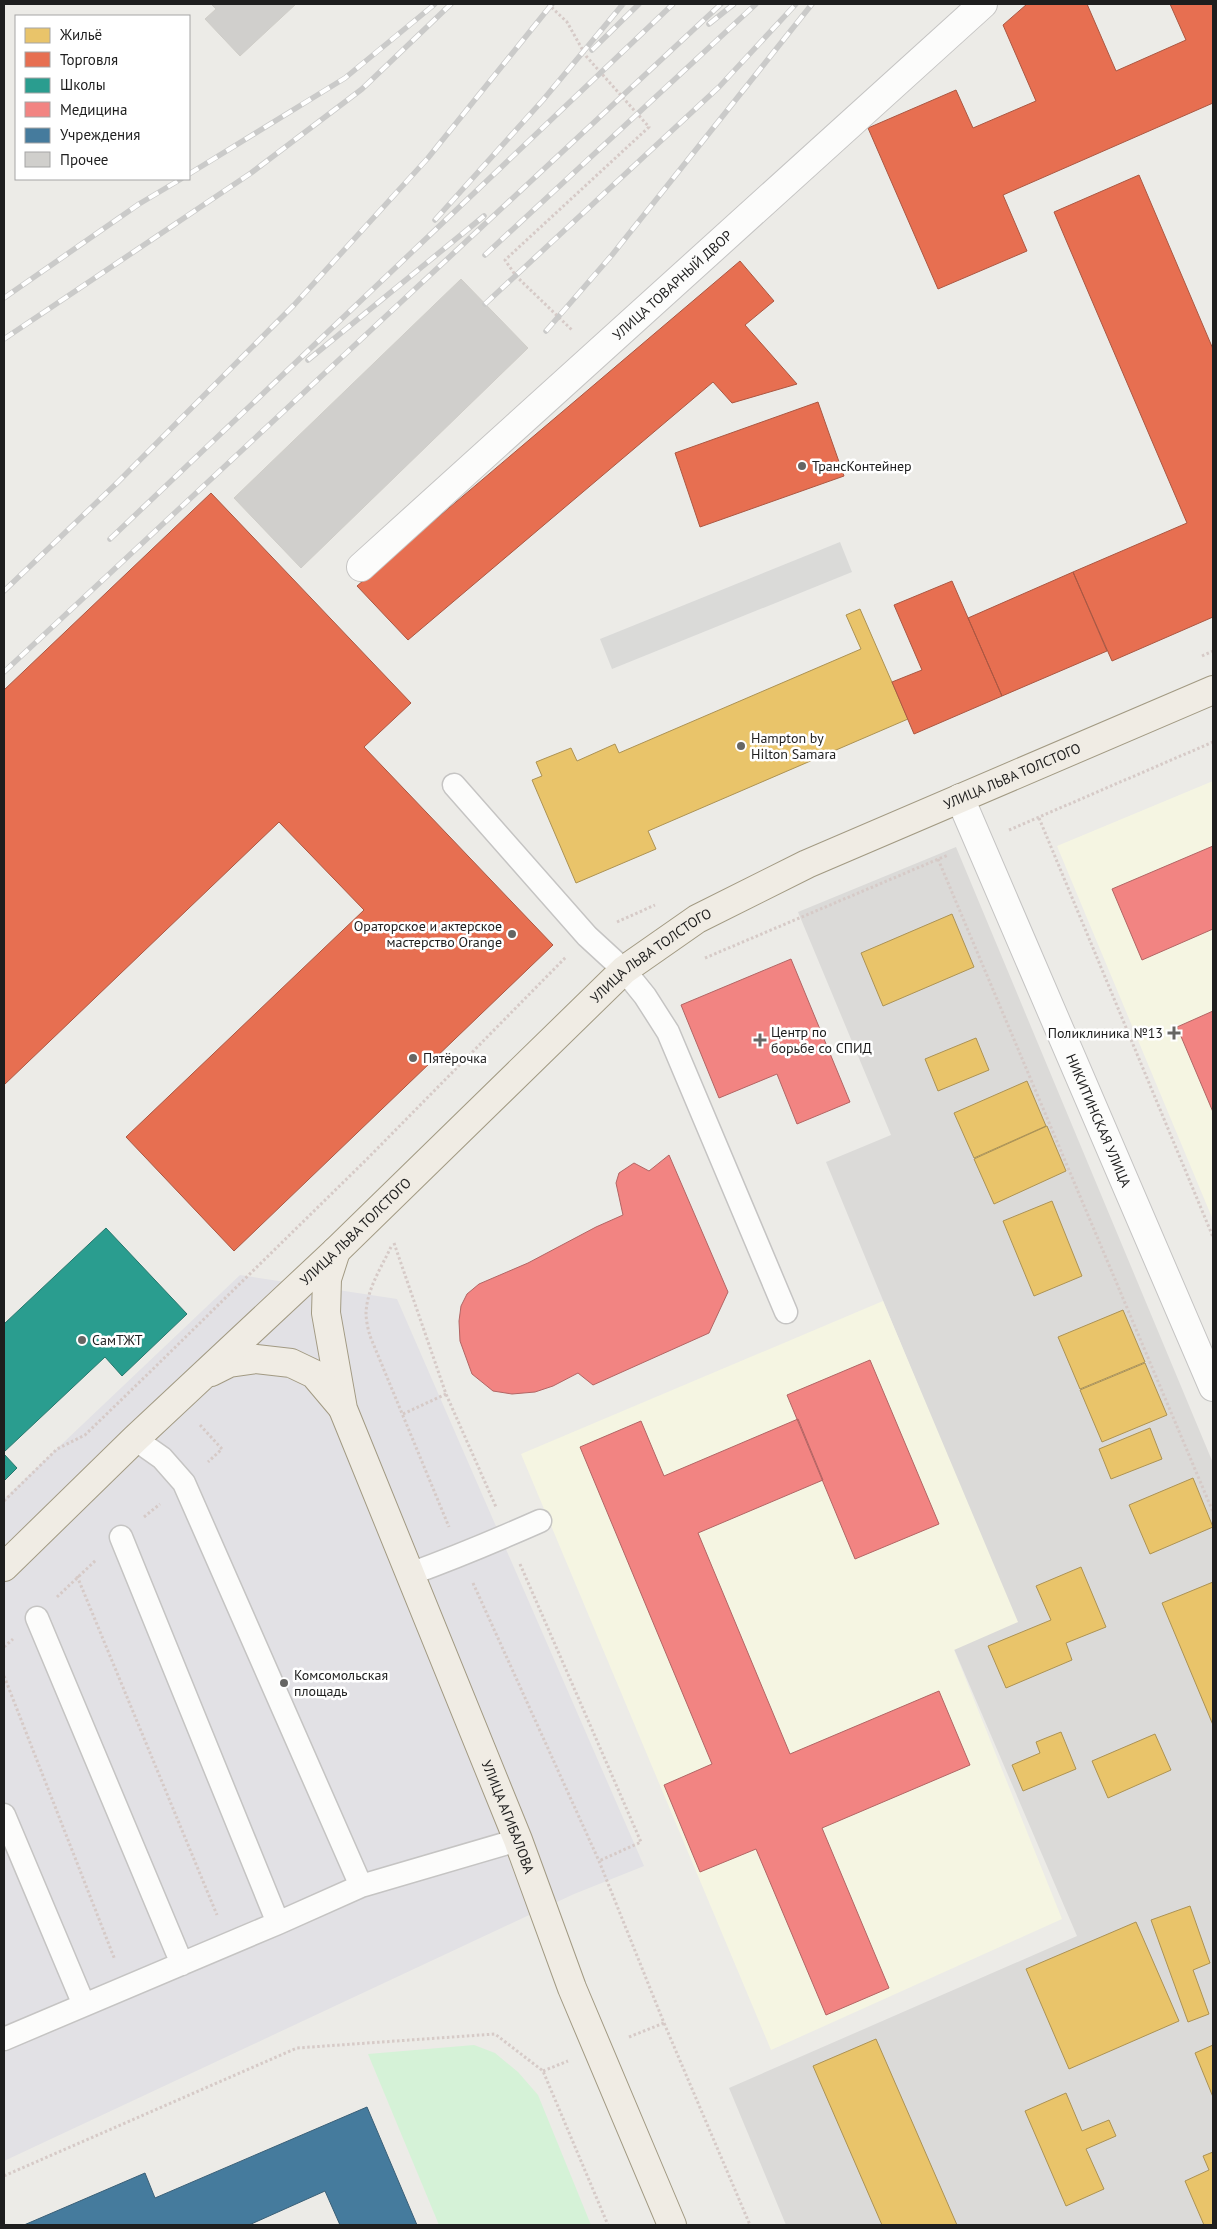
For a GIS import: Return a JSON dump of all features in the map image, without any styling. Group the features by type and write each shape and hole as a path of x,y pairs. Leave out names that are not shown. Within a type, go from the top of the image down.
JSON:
{"main road":[{"name":"УЛИЦА ЛЬВА ТОЛСТОГО","path":"197,1380 336,1250 624,970 697,919 807,864 1213,690"},
{"path":"336,1250 327,1279 326,1313 343,1409"},
{"path":"4,1567 197,1380 229,1363 256,1359 291,1364 314,1374 343,1409"},
{"name":"УЛИЦА АГИБАЛОВА","path":"343,1409 518,1840 572,1988 672,2225"}],"street":[{"name":"УЛИЦА ТОВАРНЫЙ ДВОР","path":"362,567 983,4"},
{"name":"НИКИТИНСКАЯ УЛИЦА","path":"960,798 1213,1387"}],"lane":[{"path":"454,785 587,936 624,970 645,996 668,1032 786,1312"},
{"path":"135,1439 162,1458 184,1483 361,1886"},
{"path":"410,1574 460,1556 540,1521"},
{"path":"121,1537 278,1923"},
{"path":"37,1618 182,1964"},
{"path":"4,1815 84,2005"},
{"path":"4,2039 361,1886 518,1840"}],"path":[{"path":"548,4 566,22 586,56 650,127 505,260 516,276 596,355"},
{"path":"699,960 1039,818 1213,742"},
{"path":"1039,818 1213,1237"},
{"path":"938,859 1213,1512"},
{"path":"393,1241 372,1286 366,1315 370,1336 460,1556 599,1861 664,2023 750,2225"},
{"path":"403,1414 446,1394"},
{"path":"77,1576 218,1917"},
{"path":"4,1676 115,1960"},
{"path":"599,1861 641,1842"},
{"path":"4,2176 297,2048 495,2034 543,2071 608,2225"}],"shaded area":[{"path":"840,542 852,572 612,669 600,639"},
{"name":"Поликлиника №13","path":"1213,781 1213,1220 1057,846"},
{"path":"956,847 1213,1463 1213,2225 786,2225 729,2088 1077,1936 954,1649 1015,1621 826,1162 891,1135 798,912"},
{"name":"Комсомольская площадь","path":"240,1275 397,1299 644,1866 574,1894 4,2161 4,1499"},
{"path":"883,1301 1018,1622 954,1650 1062,1919 771,2050 521,1454"}],"green space":[{"path":"474,2045 495,2053 518,2072 538,2095 591,2225 439,2225 368,2054"}],"building: Жильё":[{"name":"Hampton by Hilton Samara","path":"860,609 908,719 648,831 656,849 576,883 532,780 542,776 536,762 571,748 577,761 615,744 619,753 861,649 846,615"},
{"path":"952,914 974,967 883,1006 861,953"},
{"path":"976,1038 989,1070 938,1091 925,1059"},
{"path":"1027,1081 1046,1126 974,1158 954,1113"},
{"path":"1047,1126 1066,1171 994,1204 974,1159"},
{"path":"1052,1201 1082,1276 1034,1296 1003,1221"},
{"path":"1123,1310 1145,1362 1080,1389 1058,1337"},
{"path":"1145,1363 1167,1415 1102,1442 1080,1390"},
{"path":"1150,1428 1162,1459 1111,1479 1099,1449"},
{"path":"1193,1478 1213,1527 1150,1554 1129,1505"},
{"path":"1081,1567 1106,1627 1066,1643 1072,1660 1006,1688 988,1646 1051,1620 1036,1586"},
{"path":"1213,1582 1213,1725 1162,1603"},
{"path":"1061,1732 1076,1769 1023,1791 1012,1765 1040,1753 1036,1742"},
{"path":"1155,1734 1171,1770 1108,1798 1092,1761"},
{"path":"1190,1906 1210,1963 1193,1970 1209,2014 1188,2022 1151,1920"},
{"path":"1136,1922 1179,2021 1069,2069 1026,1969"},
{"path":"876,2039 957,2225 882,2225 813,2066"},
{"path":"1213,2045 1213,2097 1195,2053"},
{"path":"1066,2093 1082,2131 1109,2120 1116,2136 1086,2149 1104,2189 1066,2206 1025,2111"},
{"path":"1213,2152 1213,2225 1204,2225 1185,2181 1209,2170 1203,2156"}],"building: Торговля":[{"path":"1027,4 1087,4 1116,71 1186,40 1170,4 1213,4 1213,103 1003,195 1027,251 938,289 868,128 956,90 973,128 1036,101 1003,25"},
{"path":"1139,175 1213,349 1213,617 1112,661 1073,572 1187,523 1054,212"},
{"path":"740,261 774,301 745,325 797,384 732,403 713,382 408,640 357,586"},
{"path":"818,402 844,476 700,527 675,453"},
{"path":"211,493 411,703 364,747 553,945 234,1251 126,1137 364,910 279,822 4,1085 4,690"},
{"path":"1073,572 1107,651 1002,696 968,618"},
{"path":"952,581 1002,696 914,734 892,682 922,670 894,605"}],"building: Школы":[{"name":"СамТЖТ","path":"106,1228 187,1314 122,1376 105,1357 4,1452 4,1324"},
{"path":"4,1454 17,1468 4,1481"}],"building: Медицина":[{"path":"1213,846 1213,929 1142,960 1112,889"},
{"name":"Центр по борьбе со СПИД","path":"791,959 850,1102 797,1124 777,1074 719,1098 681,1005"},
{"path":"1213,1011 1213,1112 1177,1027"},
{"path":"669,1155 728,1292 709,1333 593,1385 578,1373 553,1386 535,1392 512,1394 493,1391 472,1374 460,1341 459,1321 461,1306 467,1294 479,1284 528,1263 623,1215 616,1183 619,1173 634,1163 649,1171"},
{"path":"870,1360 939,1524 855,1559 787,1395"},
{"path":"798,1419 823,1480 698,1533 790,1754 939,1691 970,1765 822,1828 889,1988 826,2015 756,1849 700,1872 664,1785 712,1764 580,1447 641,1421 664,1476"}],"building: Учреждения":[{"path":"367,2107 417,2225 340,2225 325,2191 249,2225 24,2225 145,2173 155,2198"}],"building: Прочее":[{"path":"211,4 296,4 240,56 205,19 216,9"},
{"path":"461,279 528,348 301,568 234,498"}],"railway":[{"path":"190,173 345,78 435,4"},
{"path":"4,339 251,173 362,89 451,4"},
{"path":"4,591 118,482 294,305 428,158 552,4"},
{"path":"435,220 543,100 623,4"},
{"path":"592,50 639,4"},
{"path":"110,539 673,4"},
{"path":"4,672 721,4"},
{"path":"709,24 734,4"},
{"path":"485,255 756,4"},
{"path":"485,304 719,87 796,4"},
{"path":"546,331 612,255 812,4"},
{"path":"4,298 139,204 179,180"},
{"path":"308,360 484,216"}],"place":[{"name":"ТрансКонтейнер","path":"802,466"},
{"name":"Hampton by Hilton Samara","path":"741,746"},
{"name":"Ораторское и актерское мастерство Orange","path":"512,934"},
{"name":"Поликлиника №13","path":"1174,1033"},
{"name":"Центр по борьбе со СПИД","path":"760,1040"},
{"name":"Пятёрочка","path":"413,1058"},
{"name":"СамТЖТ","path":"82,1340"},
{"name":"Комсомольская площадь","path":"284,1683"}]}
